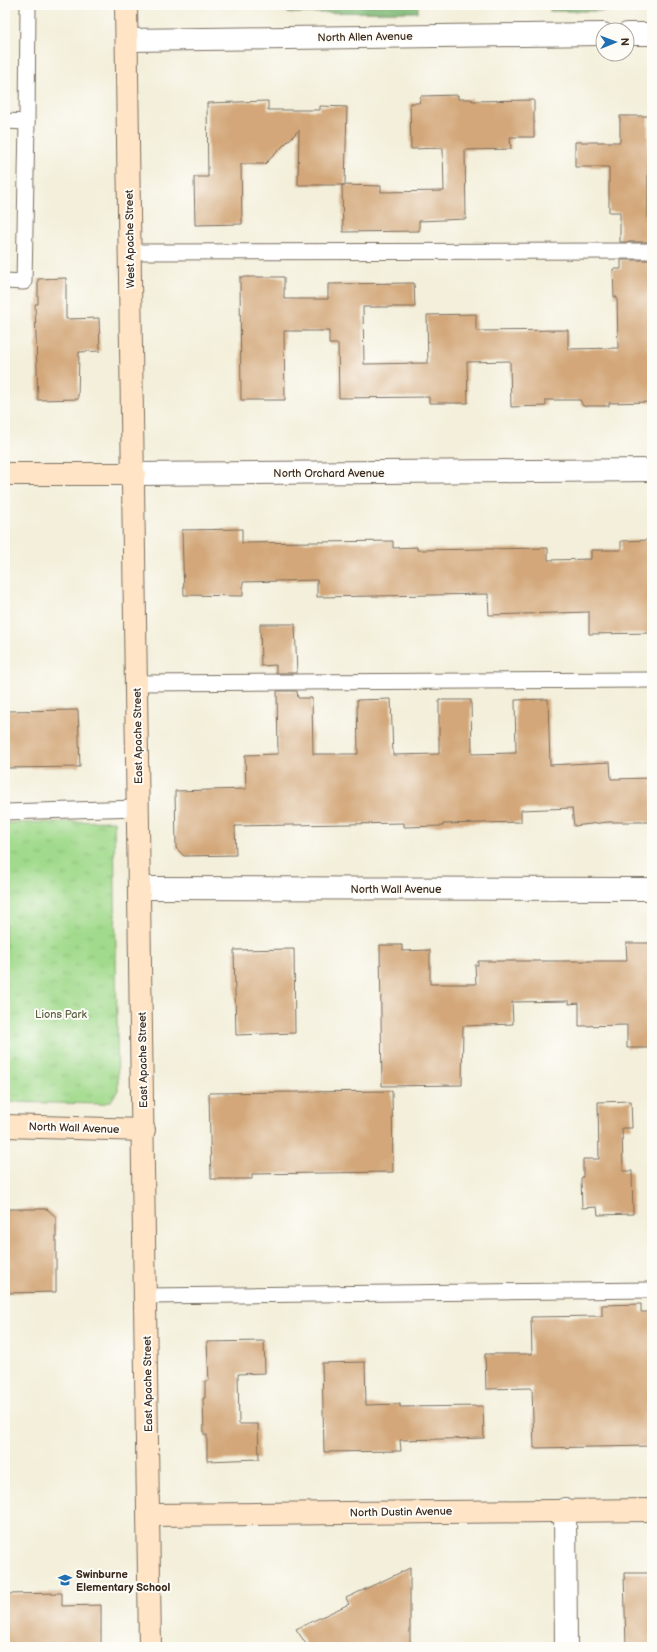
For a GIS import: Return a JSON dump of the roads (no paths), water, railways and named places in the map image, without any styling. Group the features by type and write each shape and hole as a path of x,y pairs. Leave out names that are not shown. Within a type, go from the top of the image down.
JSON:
{"main road":[{"name":"West Apache Street","path":"126,5 134,474"},
{"name":"North Orchard Avenue","path":"5,474 134,474"},
{"name":"East Apache Street","path":"134,474 150,1515 150,1647"},
{"name":"North Wall Avenue","path":"5,1126 144,1130"},
{"name":"North Dustin Avenue","path":"150,1515 652,1510"}],"street":[{"name":"North Allen Avenue","path":"127,40 595,34"},
{"path":"635,34 652,34"},
{"name":"North Orchard Avenue","path":"134,474 652,470"},
{"name":"North Wall Avenue","path":"140,888 652,889"},
{"path":"565,1510 566,1647"}],"lane":[{"path":"5,282 24,282 28,5"},
{"path":"5,121 27,122"},
{"path":"130,252 652,251"},
{"path":"137,683 652,680"},
{"path":"5,812 139,808"},
{"path":"146,1296 652,1290"}],"place":[{"name":"Swinburne Elementary School","path":"65,1580"}],"park label":[{"name":"Lions Park","path":"61,1014"}]}
